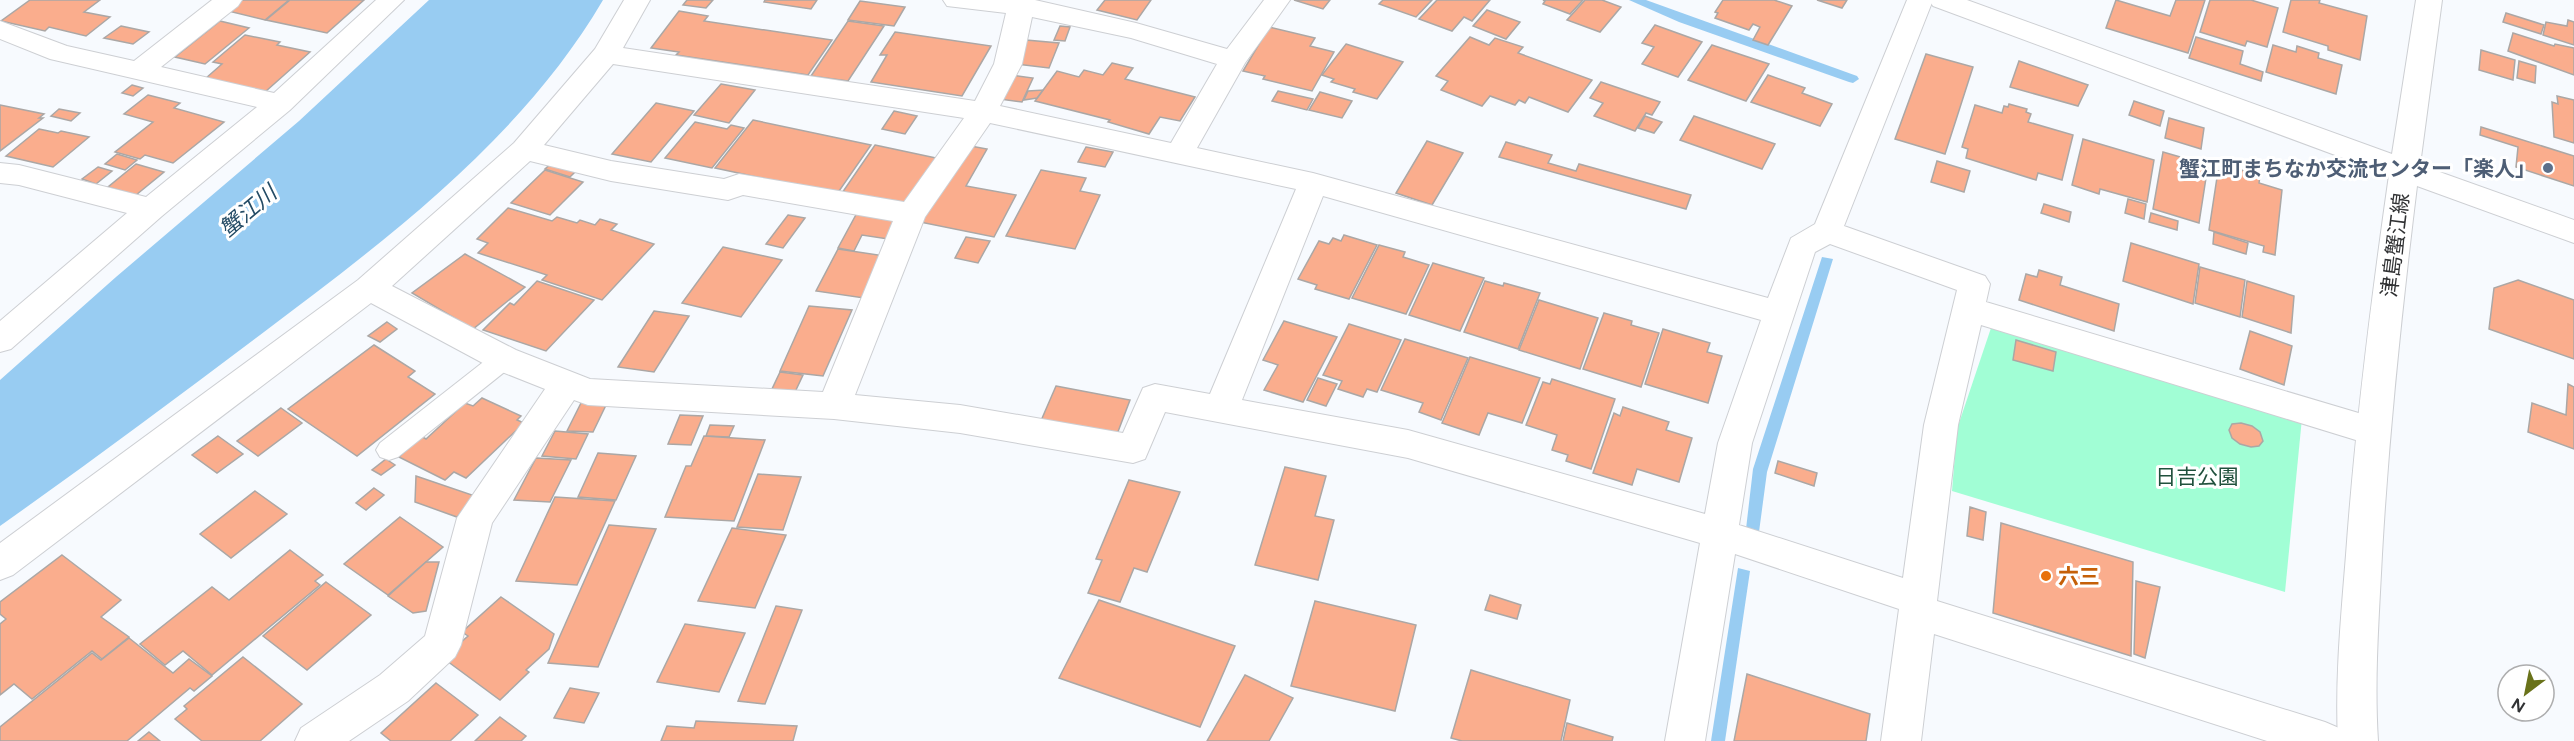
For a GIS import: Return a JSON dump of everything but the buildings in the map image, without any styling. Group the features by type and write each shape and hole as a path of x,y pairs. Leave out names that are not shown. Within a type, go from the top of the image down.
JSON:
{"street":[{"path":"139,71 229,0"},
{"path":"0,340 151,209 280,103 391,0"},
{"path":"0,564 369,288 524,150 606,54 637,0"},
{"path":"956,0 1021,3 1136,32 1233,60"},
{"path":"1179,154 1233,60 1277,0"},
{"path":"1685,741 1735,443 1802,246 1827,231 1920,0"},
{"name":"津島蟹江線","path":"1942,0 2404,169 2372,431 2355,685 2358,741"},
{"path":"2429,0 2404,169 2574,232"},
{"path":"834,406 911,214 983,112 1008,64 1021,3"},
{"path":"0,29 60,52 280,103"},
{"path":"606,54 983,112 1312,183 1779,313"},
{"path":"524,150 611,171 728,190 740,184 911,214"},
{"path":"0,173 19,175 151,209"},
{"path":"1221,409 1312,183"},
{"path":"1827,231 1974,284 1941,424 1901,741"},
{"path":"369,288 504,359 588,392 834,406 960,418 1133,449 1155,397 1407,444 1720,534 1919,605 2325,741"},
{"path":"1969,309 2372,431"},
{"path":"315,741 394,688 442,645 475,518 567,384"}],"lane":[{"path":"389,450 504,359"}],"green space":[{"name":"日吉公園","path":"1992,325 2302,418 2285,592 1952,491 1957,429"}],"water":[{"name":"蟹江川","path":"429,0 603,0 570,50 534,97 493,141 405,222 231,357 0,526 0,380 116,277 299,121"},
{"path":"1822,257 1833,259 1767,472 1759,532 1746,529 1753,469"},
{"path":"1738,568 1750,571 1725,741 1711,741"}],"waterway":[{"path":"1635,0 1853,79"}],"place":[{"name":"蟹江町まちなか交流センター「楽人」","path":"2548,168"},
{"name":"六三","path":"2046,576"}]}
